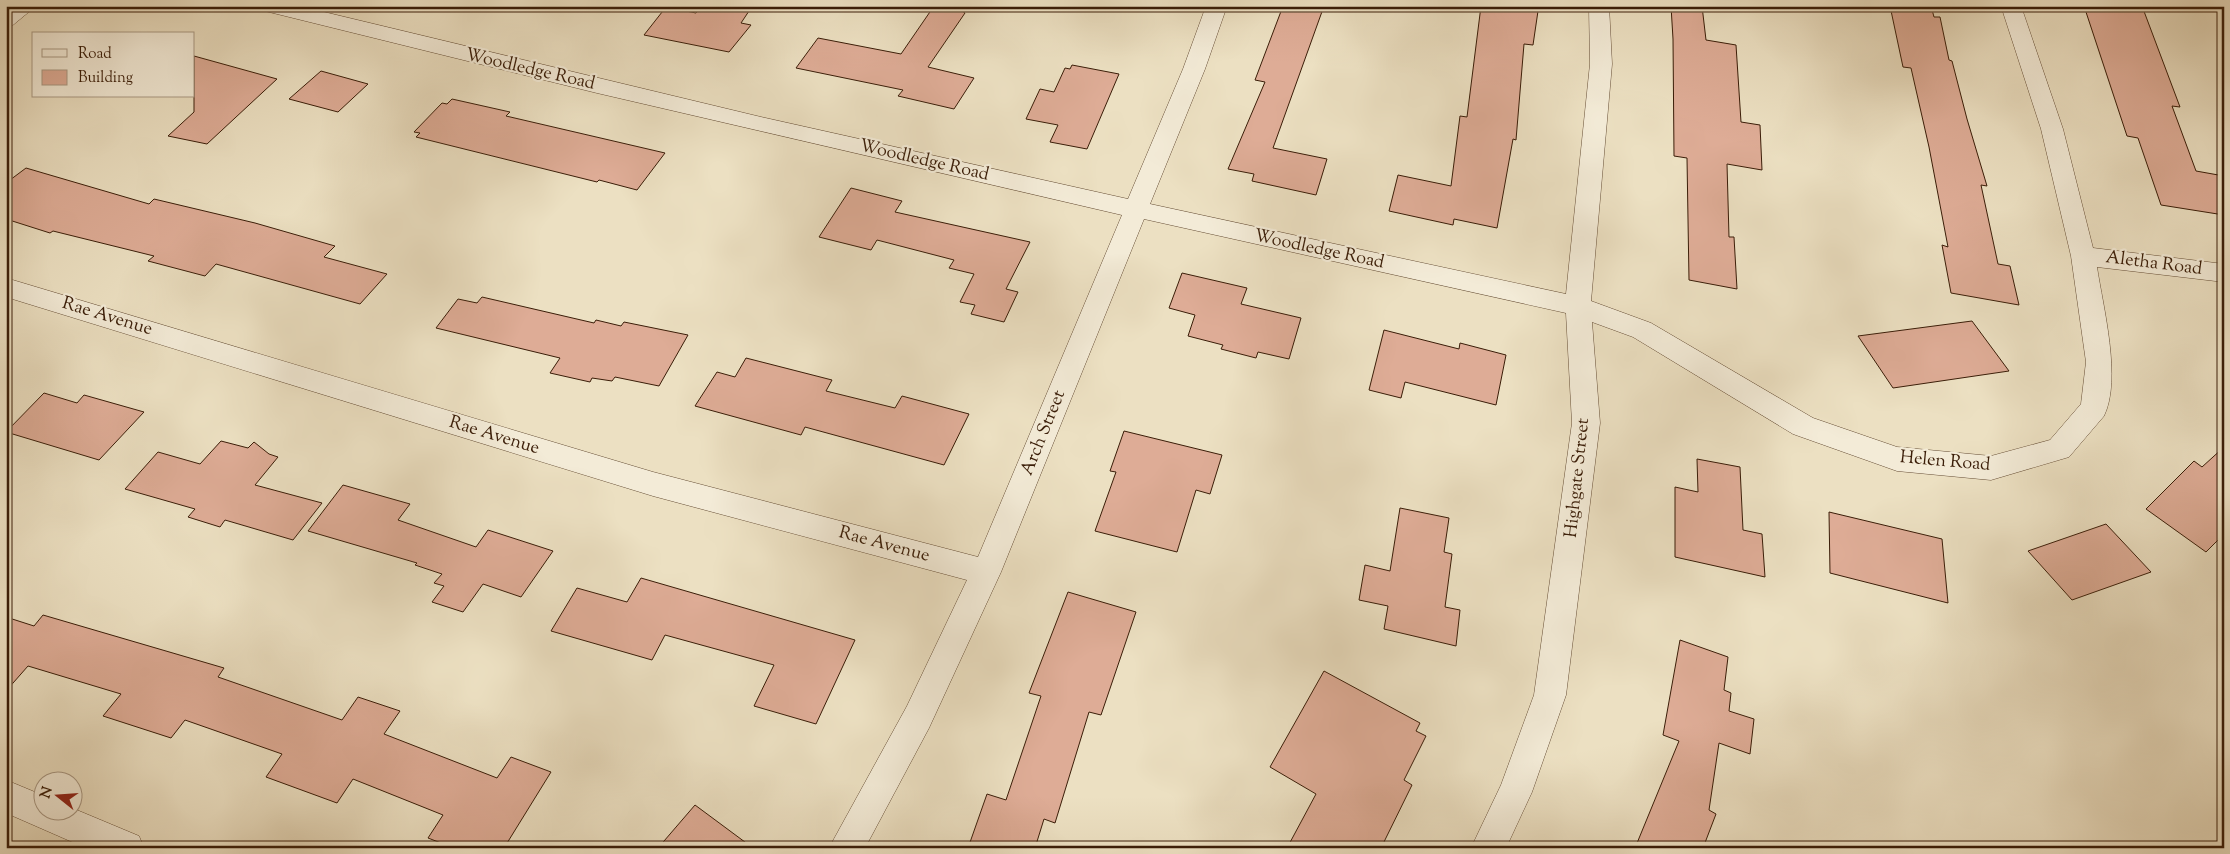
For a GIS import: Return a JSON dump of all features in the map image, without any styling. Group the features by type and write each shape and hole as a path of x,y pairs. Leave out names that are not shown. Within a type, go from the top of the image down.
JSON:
{"street":[{"path":"6,20 26,6"},
{"name":"Woodledge Road","path":"272,6 435,48 1136,209 1578,306"},
{"name":"Arch Street","path":"846,848 918,718 986,572 1136,209 1217,6"},
{"name":"Highgate Street","path":"1488,848 1514,792 1550,695 1586,423 1578,306 1600,64 1599,6"},
{"name":"Helen Road","path":"1578,306 1642,330 1803,426 1897,459 1991,468 2059,449 2094,408 2098,362 2083,256 2052,129 2011,6"},
{"name":"Aletha Road","path":"2083,256 2224,274"},
{"name":"Rae Avenue","path":"6,286 653,484 986,572"},
{"path":"6,796 127,848"}],"building":[{"path":"702,6 724,6 749,11 741,23 751,25 729,52 644,35 666,7 696,13"},
{"path":"934,6 955,6 965,13 928,67 974,78 954,109 898,96 903,90 796,68 818,38 901,54"},
{"path":"1283,6 1324,6 1273,148 1327,159 1316,195 1252,181 1254,174 1228,169 1265,82 1255,80"},
{"path":"1481,6 1530,6 1530,9 1538,11 1533,45 1524,44 1516,140 1513,139 1497,228 1454,219 1453,225 1389,211 1398,175 1451,186 1460,116 1467,117"},
{"path":"1671,6 1702,6 1706,40 1736,45 1741,122 1760,125 1762,170 1727,164 1729,237 1734,237 1737,289 1689,280 1687,158 1674,156"},
{"path":"1890,6 1931,6 1934,17 1940,17 1949,60 1952,61 1987,186 1981,185 1998,264 2010,266 2019,305 1951,293 1942,245 1948,247 1929,147 1911,68 1903,67"},
{"path":"2084,6 2142,6 2180,107 2172,106 2196,171 2224,176 2224,215 2161,205 2138,138 2127,136"},
{"path":"195,56 277,79 207,144 168,136 194,112"},
{"path":"1072,65 1119,74 1087,149 1050,142 1058,125 1026,119 1040,89 1054,92 1065,68 1070,69"},
{"path":"321,71 368,84 338,112 289,99"},
{"path":"452,99 510,112 506,116 665,153 637,190 599,180 597,182 416,137 420,133 414,132 442,103 447,104"},
{"path":"26,168 149,204 154,199 255,223 335,246 324,257 387,274 360,304 216,264 205,276 148,261 154,256 53,231 50,233 6,219 6,183"},
{"path":"851,188 902,201 895,212 1030,242 1006,289 1018,292 1004,322 971,314 975,305 960,302 974,274 949,268 954,260 877,240 871,250 819,237"},
{"path":"1182,273 1247,288 1241,304 1301,318 1289,359 1258,352 1256,358 1221,349 1223,345 1188,336 1195,315 1169,308"},
{"path":"482,297 594,323 596,320 621,326 624,322 688,335 659,386 615,377 612,381 592,378 590,382 550,373 560,358 436,328 458,299 477,303"},
{"path":"1972,321 2009,371 1893,388 1858,336"},
{"path":"1384,330 1459,349 1460,343 1506,355 1496,405 1405,382 1401,398 1369,390"},
{"path":"746,358 832,380 826,391 895,408 902,396 969,414 944,465 805,427 801,435 695,406 717,372 735,377"},
{"path":"44,393 77,403 84,395 144,412 99,460 6,432"},
{"path":"1124,431 1222,455 1210,494 1196,490 1177,552 1095,531 1116,472 1110,471"},
{"path":"221,441 248,448 254,442 269,454 278,457 255,485 322,503 293,540 225,520 220,527 188,517 195,509 125,489 158,452 200,464"},
{"path":"2224,447 2224,534 2206,552 2146,509 2194,461 2202,467"},
{"path":"1697,459 1740,467 1743,530 1762,534 1765,577 1675,557 1675,487 1698,492"},
{"path":"343,485 410,504 398,520 476,547 488,530 553,551 521,597 483,584 463,612 432,602 444,586 434,583 442,574 415,565 417,563 308,531"},
{"path":"1400,508 1449,518 1444,552 1452,554 1445,607 1460,610 1456,646 1384,629 1388,606 1359,600 1365,565 1390,571"},
{"path":"1829,512 1942,539 1948,603 1830,573"},
{"path":"2106,524 2151,572 2072,600 2028,551"},
{"path":"641,578 855,640 816,724 754,706 774,665 665,635 652,660 551,631 577,588 627,602"},
{"path":"1068,592 1136,612 1101,715 1089,712 1055,823 1044,819 1035,848 968,848 987,794 1006,800 1041,696 1029,693"},
{"path":"43,615 224,668 218,677 342,720 358,697 400,711 384,734 497,778 511,757 551,772 504,848 454,848 428,838 443,815 353,779 337,803 266,777 282,754 185,720 171,738 103,716 121,694 28,666 6,691 6,617 34,626"},
{"path":"1680,640 1728,657 1724,690 1731,693 1729,711 1754,719 1750,754 1719,743 1709,810 1716,814 1703,848 1635,848 1679,741 1663,735"},
{"path":"1324,671 1420,723 1416,731 1426,736 1404,780 1412,785 1381,848 1287,848 1316,794 1270,767"},
{"path":"695,805 753,848 658,848"}]}
